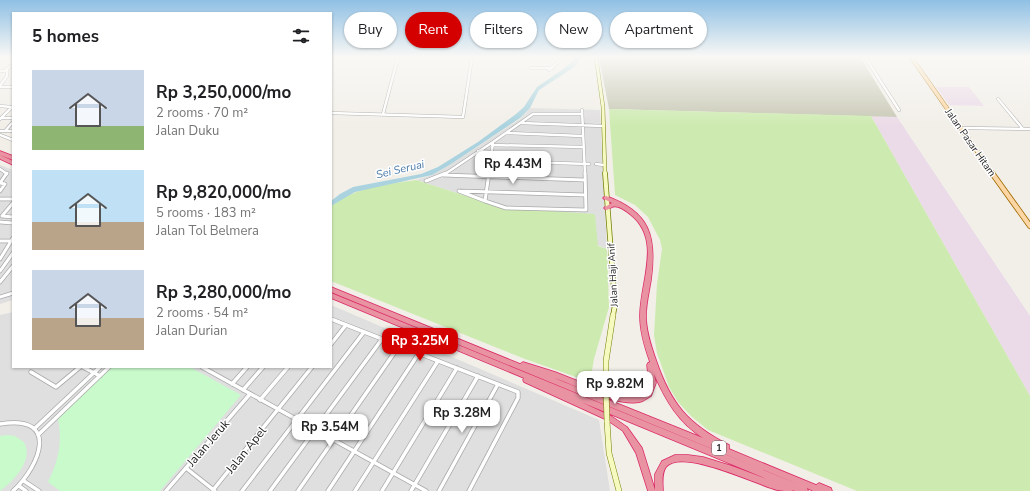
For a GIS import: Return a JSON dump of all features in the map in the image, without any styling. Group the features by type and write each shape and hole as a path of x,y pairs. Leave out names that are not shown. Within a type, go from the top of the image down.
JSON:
{"highway":[{"path":"0,153 12,158"},
{"path":"0,157 12,163"},
{"path":"606,198 633,214 641,222 648,234 650,253 643,311 644,324 648,344 660,384 673,407 692,426 718,444 828,491"},
{"path":"484,352 554,374 620,398 637,400 650,392 653,386 653,376 640,324 640,311 648,253 646,234 640,222 629,212 617,205 612,205 607,208"},
{"name":"1","path":"332,289 822,491"},
{"name":"1","path":"332,295 804,491"},
{"path":"445,343 455,350 522,378 622,426 631,435 636,444 652,491"},
{"path":"659,491 658,480 662,469 670,461 684,457 713,463 789,491"}],"main road":[{"name":"Jalan Haji Anif","path":"599,80 602,100 606,198 615,304 606,361 607,421 609,453 619,491"},
{"name":"Jalan Pasar Hitam","path":"927,80 1030,226"}],"street":[{"path":"383,114 392,80"},
{"path":"332,113 463,117 469,80"},
{"path":"880,80 899,110"},
{"path":"0,86 12,87"},
{"path":"998,99 1023,129"},
{"path":"0,106 12,107"},
{"path":"1,117 12,107"},
{"path":"582,110 582,147 586,208 584,211 506,208 459,191 585,195"},
{"path":"426,181 443,175 534,113 582,114"},
{"path":"1,117 12,118"},
{"path":"6,131 12,123"},
{"path":"521,123 603,126"},
{"path":"961,128 1030,129"},
{"path":"0,131 12,131"},
{"path":"506,133 582,136"},
{"path":"0,135 12,140"},
{"path":"492,143 582,147"},
{"path":"485,201 492,143"},
{"path":"478,151 492,152"},
{"path":"491,160 589,164"},
{"path":"596,164 604,164"},
{"path":"0,169 8,172 0,183 6,184 0,191"},
{"path":"443,175 584,180"},
{"path":"0,199 12,199"},
{"path":"1,216 12,204"},
{"path":"1,216 12,217"},
{"path":"0,222 12,223"},
{"path":"0,241 12,240"},
{"path":"0,259 12,240"},
{"path":"0,271 12,254"},
{"path":"0,282 12,267"},
{"path":"0,297 12,294"},
{"path":"332,319 478,376 519,394 469,491"},
{"path":"332,343 346,325"},
{"path":"242,491 364,332"},
{"path":"270,491 382,339"},
{"path":"298,491 399,346"},
{"path":"328,491 419,353"},
{"path":"355,491 438,361"},
{"path":"31,372 56,387 79,368"},
{"path":"85,368 100,376"},
{"path":"34,429 99,368"},
{"path":"38,435 108,368"},
{"path":"204,368 315,431 426,491"},
{"path":"232,384 246,368"},
{"path":"243,390 262,368"},
{"path":"260,400 287,368"},
{"name":"Jalan Apel","path":"214,490 311,368"},
{"path":"382,491 457,368"},
{"path":"411,491 478,376"},
{"path":"439,491 498,384"},
{"name":"Jalan Jeruk","path":"166,491 250,394"},
{"path":"0,424 17,422 34,429 40,442 38,456 31,471 24,481 13,491"},
{"path":"186,468 214,490"},
{"path":"24,481 37,491"},
{"path":"19,486 26,491"}],"shaded area":[{"path":"603,80 874,80 897,117 609,109"},
{"path":"936,87 969,87 984,106 949,105"},
{"path":"530,108 600,110 607,249 504,208 416,180 432,175 451,164 520,119"},
{"path":"871,116 897,117 1030,316 1030,396"},
{"path":"0,165 12,170 12,300 0,304"},
{"path":"332,305 599,420 610,491 0,491 0,315 12,312 12,368 332,368"}],"green space":[{"path":"609,109 871,116 1030,396 1030,491 857,491 708,430 691,416 678,402 669,387 657,353 654,335 657,284 662,249 660,240 648,217 635,205 615,195"},
{"path":"416,180 504,208 595,214 598,246 607,249 609,307 594,359 590,382 525,359 332,281 332,205 351,194 382,185"},
{"path":"109,368 192,368 241,395 160,491 60,491 48,482 59,452 60,436 58,419 68,407"},
{"path":"0,436 15,436 24,442 26,456 21,470 11,482 0,491"}],"water":[{"path":"547,80 555,80 539,90 530,108 520,118 432,175 355,192 332,205 332,200 353,187 421,174 438,167 478,142 516,114 524,107 537,87"}],"water label":[{"name":"Sei Seruai","path":"400,169"}]}
